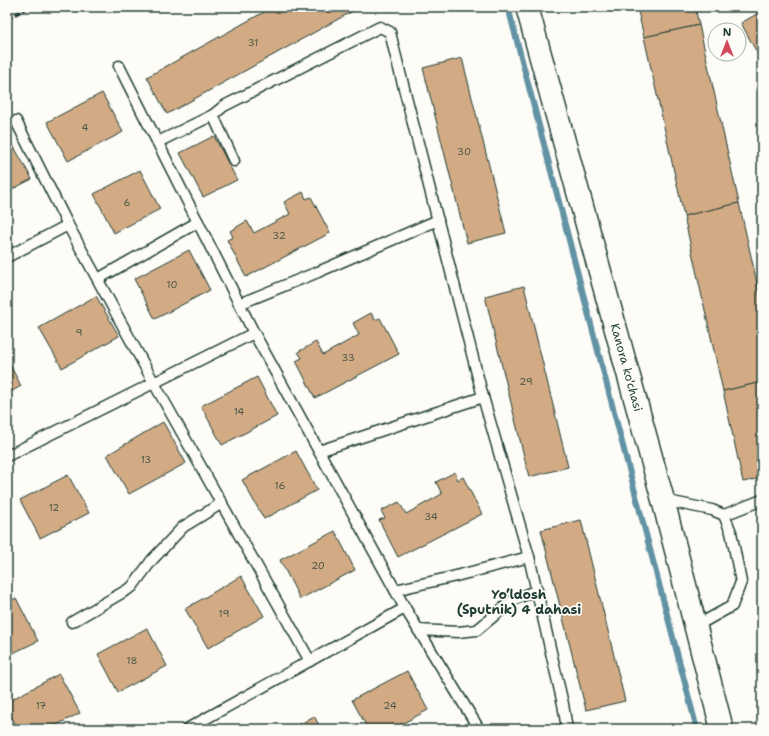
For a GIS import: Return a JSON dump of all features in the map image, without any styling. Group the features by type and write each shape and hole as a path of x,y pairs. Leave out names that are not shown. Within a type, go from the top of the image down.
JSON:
{"street":[{"name":"Kanora ko'chasi","path":"527,7 663,500 722,729"}],"lane":[{"path":"158,142 214,115 224,106 380,27 390,32 394,53 483,397 530,556 563,704 567,729"},
{"path":"119,66 254,333 405,608 479,729"},
{"path":"214,115 234,161"},
{"path":"16,121 68,225 154,383 310,661"},
{"path":"240,304 438,220"},
{"path":"98,278 198,222"},
{"path":"7,257 68,225"},
{"path":"7,456 254,333"},
{"path":"319,451 483,397"},
{"path":"663,500 712,510 724,515 762,500"},
{"path":"72,622 132,587 152,560 183,527 222,503"},
{"path":"696,626 732,606 741,582 731,532 724,515"},
{"path":"395,590 452,577 530,556"},
{"path":"418,630 458,632 477,630 513,600 537,590"},
{"path":"187,729 405,608"}],"building":[{"path":"273,7 360,7 167,114 147,77"},
{"path":"637,7 695,7 699,25 644,37"},
{"path":"762,11 762,62 747,34 747,22 743,22"},
{"path":"699,25 739,203 684,216 644,37"},
{"path":"462,58 506,233 467,243 423,68"},
{"path":"102,93 123,132 68,161 47,122"},
{"path":"214,136 237,180 203,197 180,153"},
{"path":"9,138 32,179 7,192 7,140"},
{"path":"140,170 160,209 114,233 94,194"},
{"path":"303,192 306,199 311,197 330,233 246,277 227,240 233,237 230,231 247,221 254,233 290,214 284,202"},
{"path":"739,203 762,305 762,382 723,391 684,216"},
{"path":"189,250 210,290 155,319 134,279"},
{"path":"524,286 568,467 529,477 485,296"},
{"path":"96,296 119,336 62,368 39,328"},
{"path":"371,313 375,320 380,318 399,354 315,398 296,361 302,358 298,352 316,342 323,355 359,335 353,323"},
{"path":"7,359 21,386 7,394"},
{"path":"257,377 277,416 222,445 201,406"},
{"path":"762,382 762,478 743,482 723,391"},
{"path":"163,422 186,463 129,494 107,455"},
{"path":"296,451 317,490 264,519 242,480"},
{"path":"455,472 458,480 463,477 482,514 398,557 379,520 385,518 381,511 399,502 406,514 442,494 436,482"},
{"path":"68,475 89,513 40,538 20,500"},
{"path":"581,520 625,701 586,710 541,530"},
{"path":"335,531 355,570 300,599 280,560"},
{"path":"241,576 264,616 208,648 185,609"},
{"path":"16,598 38,641 7,656 7,603"},
{"path":"147,628 167,666 118,692 98,654"},
{"path":"407,671 428,710 392,729 368,729 352,700"},
{"path":"59,674 80,713 49,729 18,729 7,708 7,702"},
{"path":"314,716 321,729 292,729"}],"waterway":[{"path":"508,7 697,729"}],"railway":[{"path":"7,19 29,7"}],"district":[{"name":"Yo‘ldosh (Sputnik) 4 dahasi","path":"519,602"}]}
